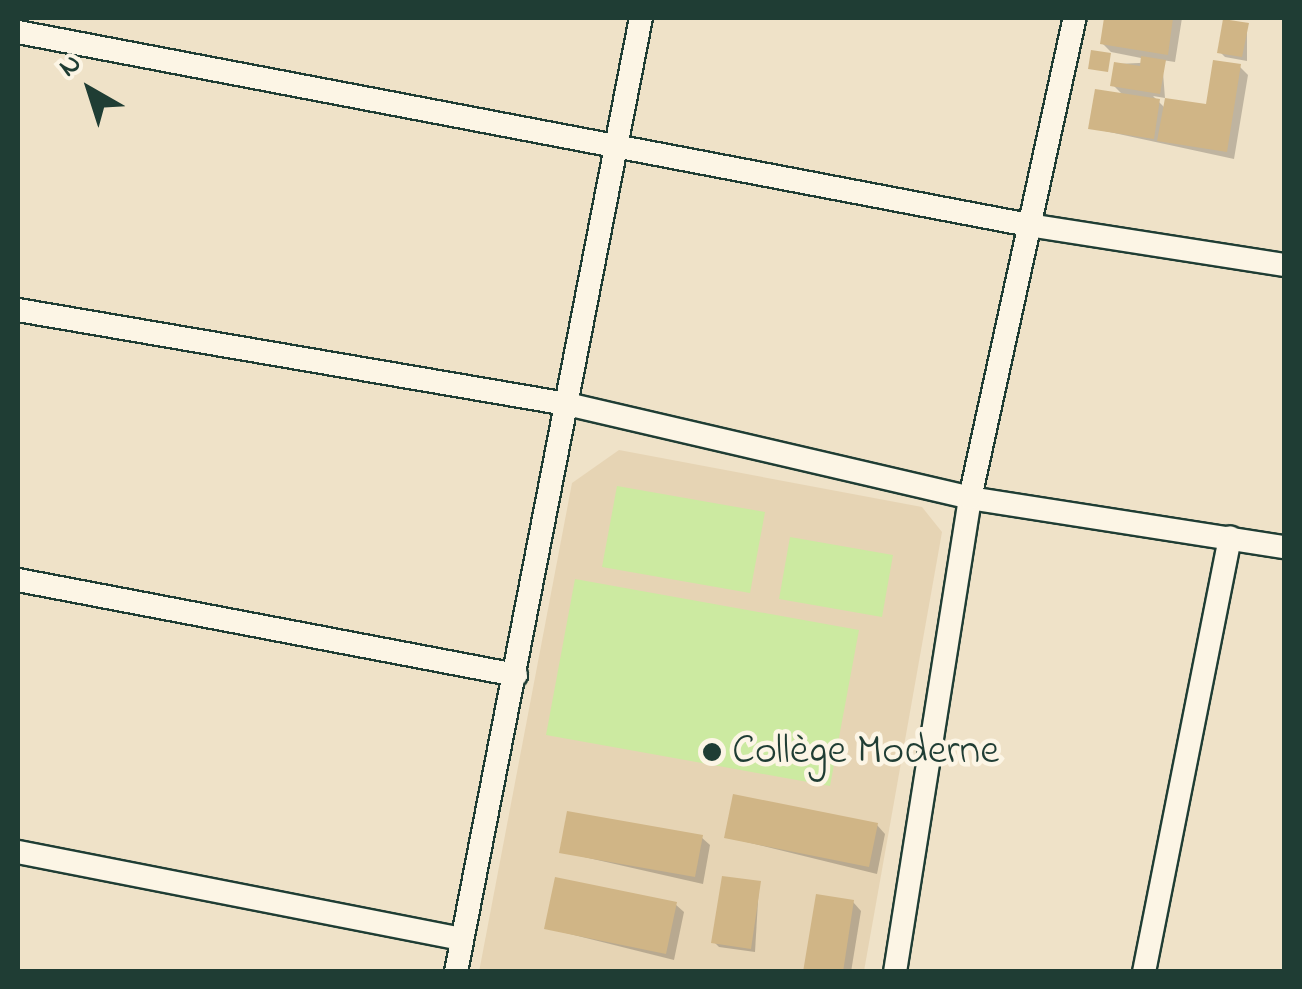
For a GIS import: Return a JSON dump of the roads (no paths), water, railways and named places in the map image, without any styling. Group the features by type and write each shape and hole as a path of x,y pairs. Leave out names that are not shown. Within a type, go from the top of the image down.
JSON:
{"street":[{"path":"456,972 622,140 641,18"},
{"path":"895,972 970,498 1075,18"},
{"path":"18,32 622,140 1029,225 1284,265"},
{"path":"18,310 568,404 970,498 1284,547"},
{"path":"1144,972 1230,536"},
{"path":"18,580 516,675"},
{"path":"18,852 462,939"}],"place":[{"name":"Collège Moderne","path":"712,752"}]}
